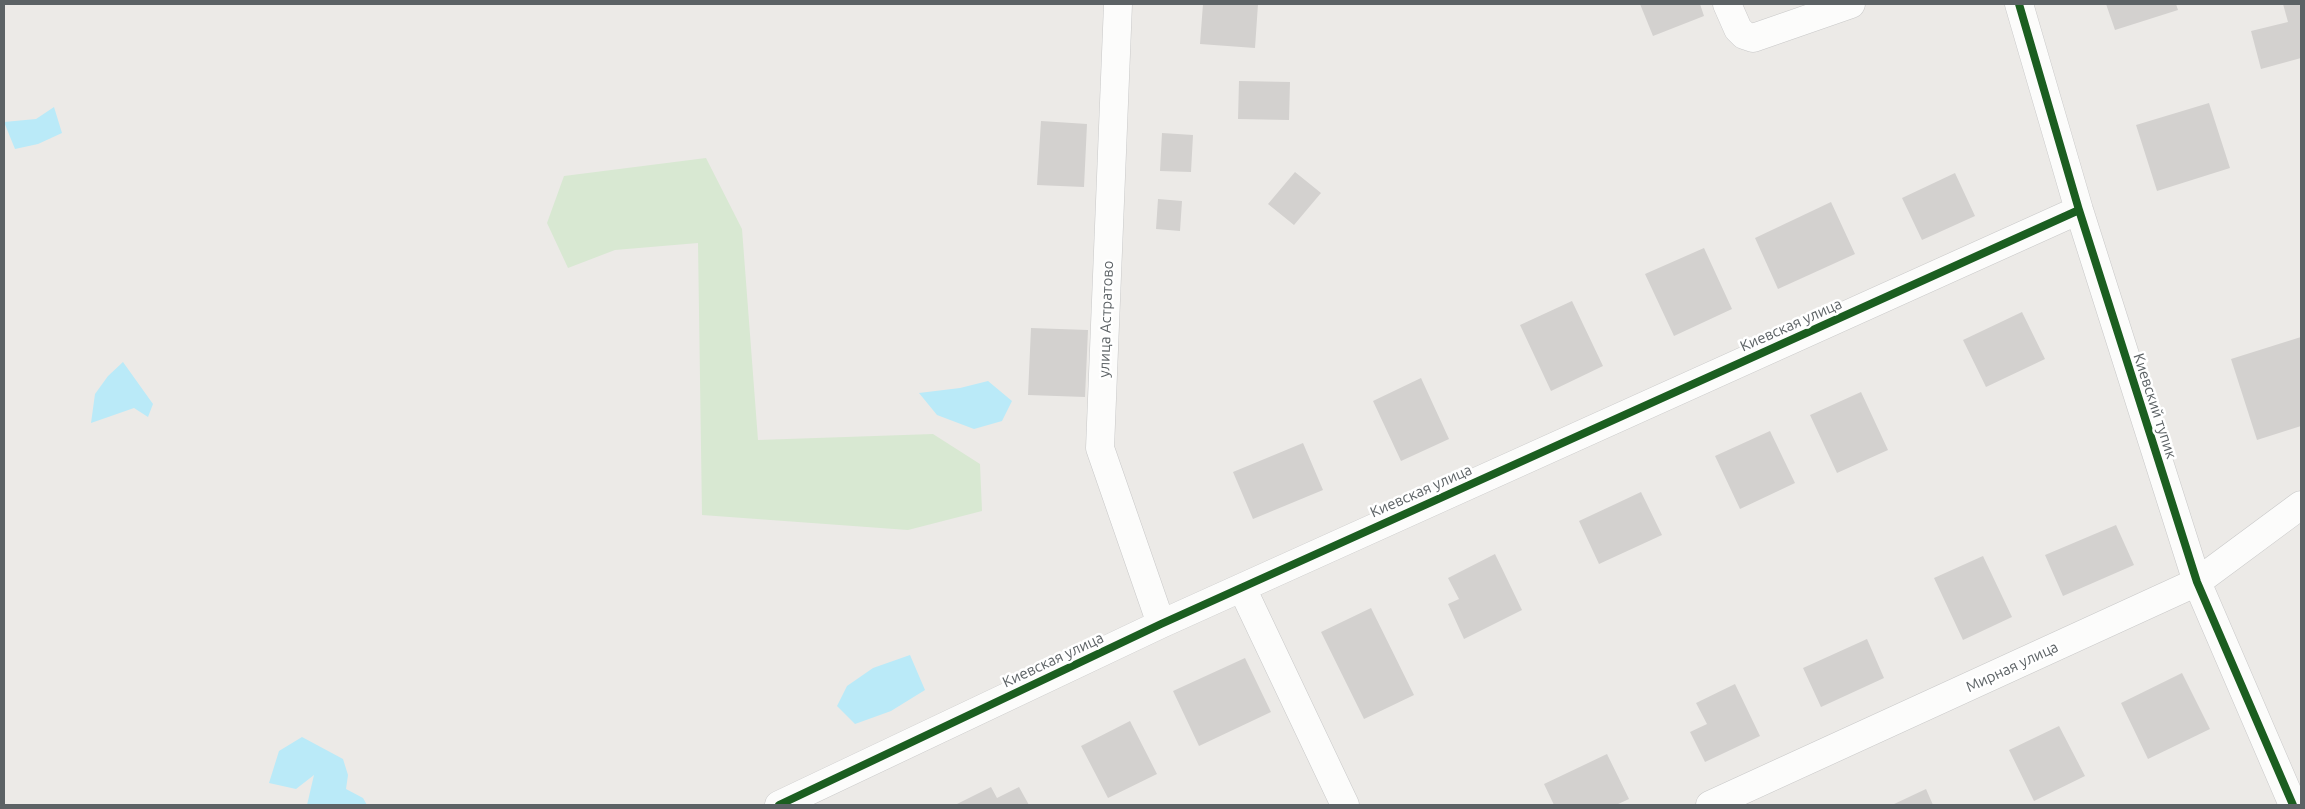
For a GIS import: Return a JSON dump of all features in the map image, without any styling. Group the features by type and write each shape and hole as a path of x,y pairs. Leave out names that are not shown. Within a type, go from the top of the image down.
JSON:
{"street":[{"name":"улица Астратово","path":"1118,4 1100,448 1161,624"},
{"path":"1727,4 1738,29 1744,35 1753,38 1851,4"},
{"name":"Киевский тупик","path":"2020,4 2079,210 2197,582 2294,805"},
{"name":"Киевская улица","path":"779,805 1161,624 2079,210"},
{"name":"Мирная улица","path":"1710,805 2197,582 2301,505"},
{"path":"1242,588 1344,805"}],"green space":[{"path":"706,158 742,229 758,440 933,434 980,464 982,511 908,530 702,515 698,243 615,250 568,268 547,223 564,176"}],"water":[{"path":"54,107 62,133 38,144 15,149 4,122 36,119"},
{"path":"123,362 153,404 148,417 134,408 91,423 95,394 108,376"},
{"path":"988,381 1012,401 1002,421 974,429 937,415 919,393 960,388"},
{"path":"910,655 925,690 891,711 855,724 837,706 847,686 873,668"},
{"path":"302,737 343,759 348,775 346,789 363,798 367,805 307,805 314,775 296,789 269,783 279,751"}],"building":[{"path":"1203,4 1258,4 1255,48 1200,44"},
{"path":"1640,4 1700,4 1704,16 1653,36"},
{"path":"2106,4 2176,4 2178,10 2115,30"},
{"path":"2283,4 2301,4 2301,58 2261,69 2251,31 2288,22"},
{"path":"1239,81 1290,82 1289,120 1238,119"},
{"path":"2209,103 2230,168 2157,191 2136,125"},
{"path":"1041,121 1087,124 1084,187 1037,185"},
{"path":"1162,133 1193,135 1191,172 1160,171"},
{"path":"1295,172 1321,193 1294,225 1268,204"},
{"path":"1955,173 1975,216 1922,240 1902,198"},
{"path":"1158,199 1182,201 1180,231 1156,229"},
{"path":"1831,202 1855,254 1778,289 1755,238"},
{"path":"1704,248 1732,309 1674,336 1645,274"},
{"path":"1572,301 1603,366 1551,391 1520,325"},
{"path":"2022,312 2045,359 1986,387 1963,340"},
{"path":"1031,328 1088,330 1085,397 1028,395"},
{"path":"2301,337 2301,426 2257,440 2231,359"},
{"path":"1421,378 1449,439 1401,461 1373,401"},
{"path":"1861,392 1888,450 1837,473 1810,415"},
{"path":"1770,431 1795,483 1740,509 1715,456"},
{"path":"1303,443 1323,490 1253,519 1233,472"},
{"path":"1641,492 1662,535 1599,564 1579,521"},
{"path":"2116,525 2134,565 2063,596 2045,555"},
{"path":"1495,554 1522,610 1464,639 1448,604 1459,599 1448,578"},
{"path":"1983,556 2012,617 1963,640 1934,578"},
{"path":"1371,608 1414,695 1364,719 1321,632"},
{"path":"1867,639 1884,678 1821,707 1803,668"},
{"path":"1245,658 1271,712 1199,746 1173,691"},
{"path":"2182,673 2210,729 2148,759 2121,703"},
{"path":"1735,684 1760,736 1705,762 1690,732 1707,724 1696,703"},
{"path":"1130,721 1157,774 1108,798 1081,746"},
{"path":"2059,726 2085,776 2034,801 2009,750"},
{"path":"1607,754 1629,799 1616,805 1554,805 1544,784"},
{"path":"991,787 997,798 1019,787 1029,805 955,805"},
{"path":"1926,789 1933,805 1892,805"}],"cycle path":[{"path":"2019,4 2079,210 2197,582 2293,805"},
{"path":"779,805 1161,624 2079,210"}]}
